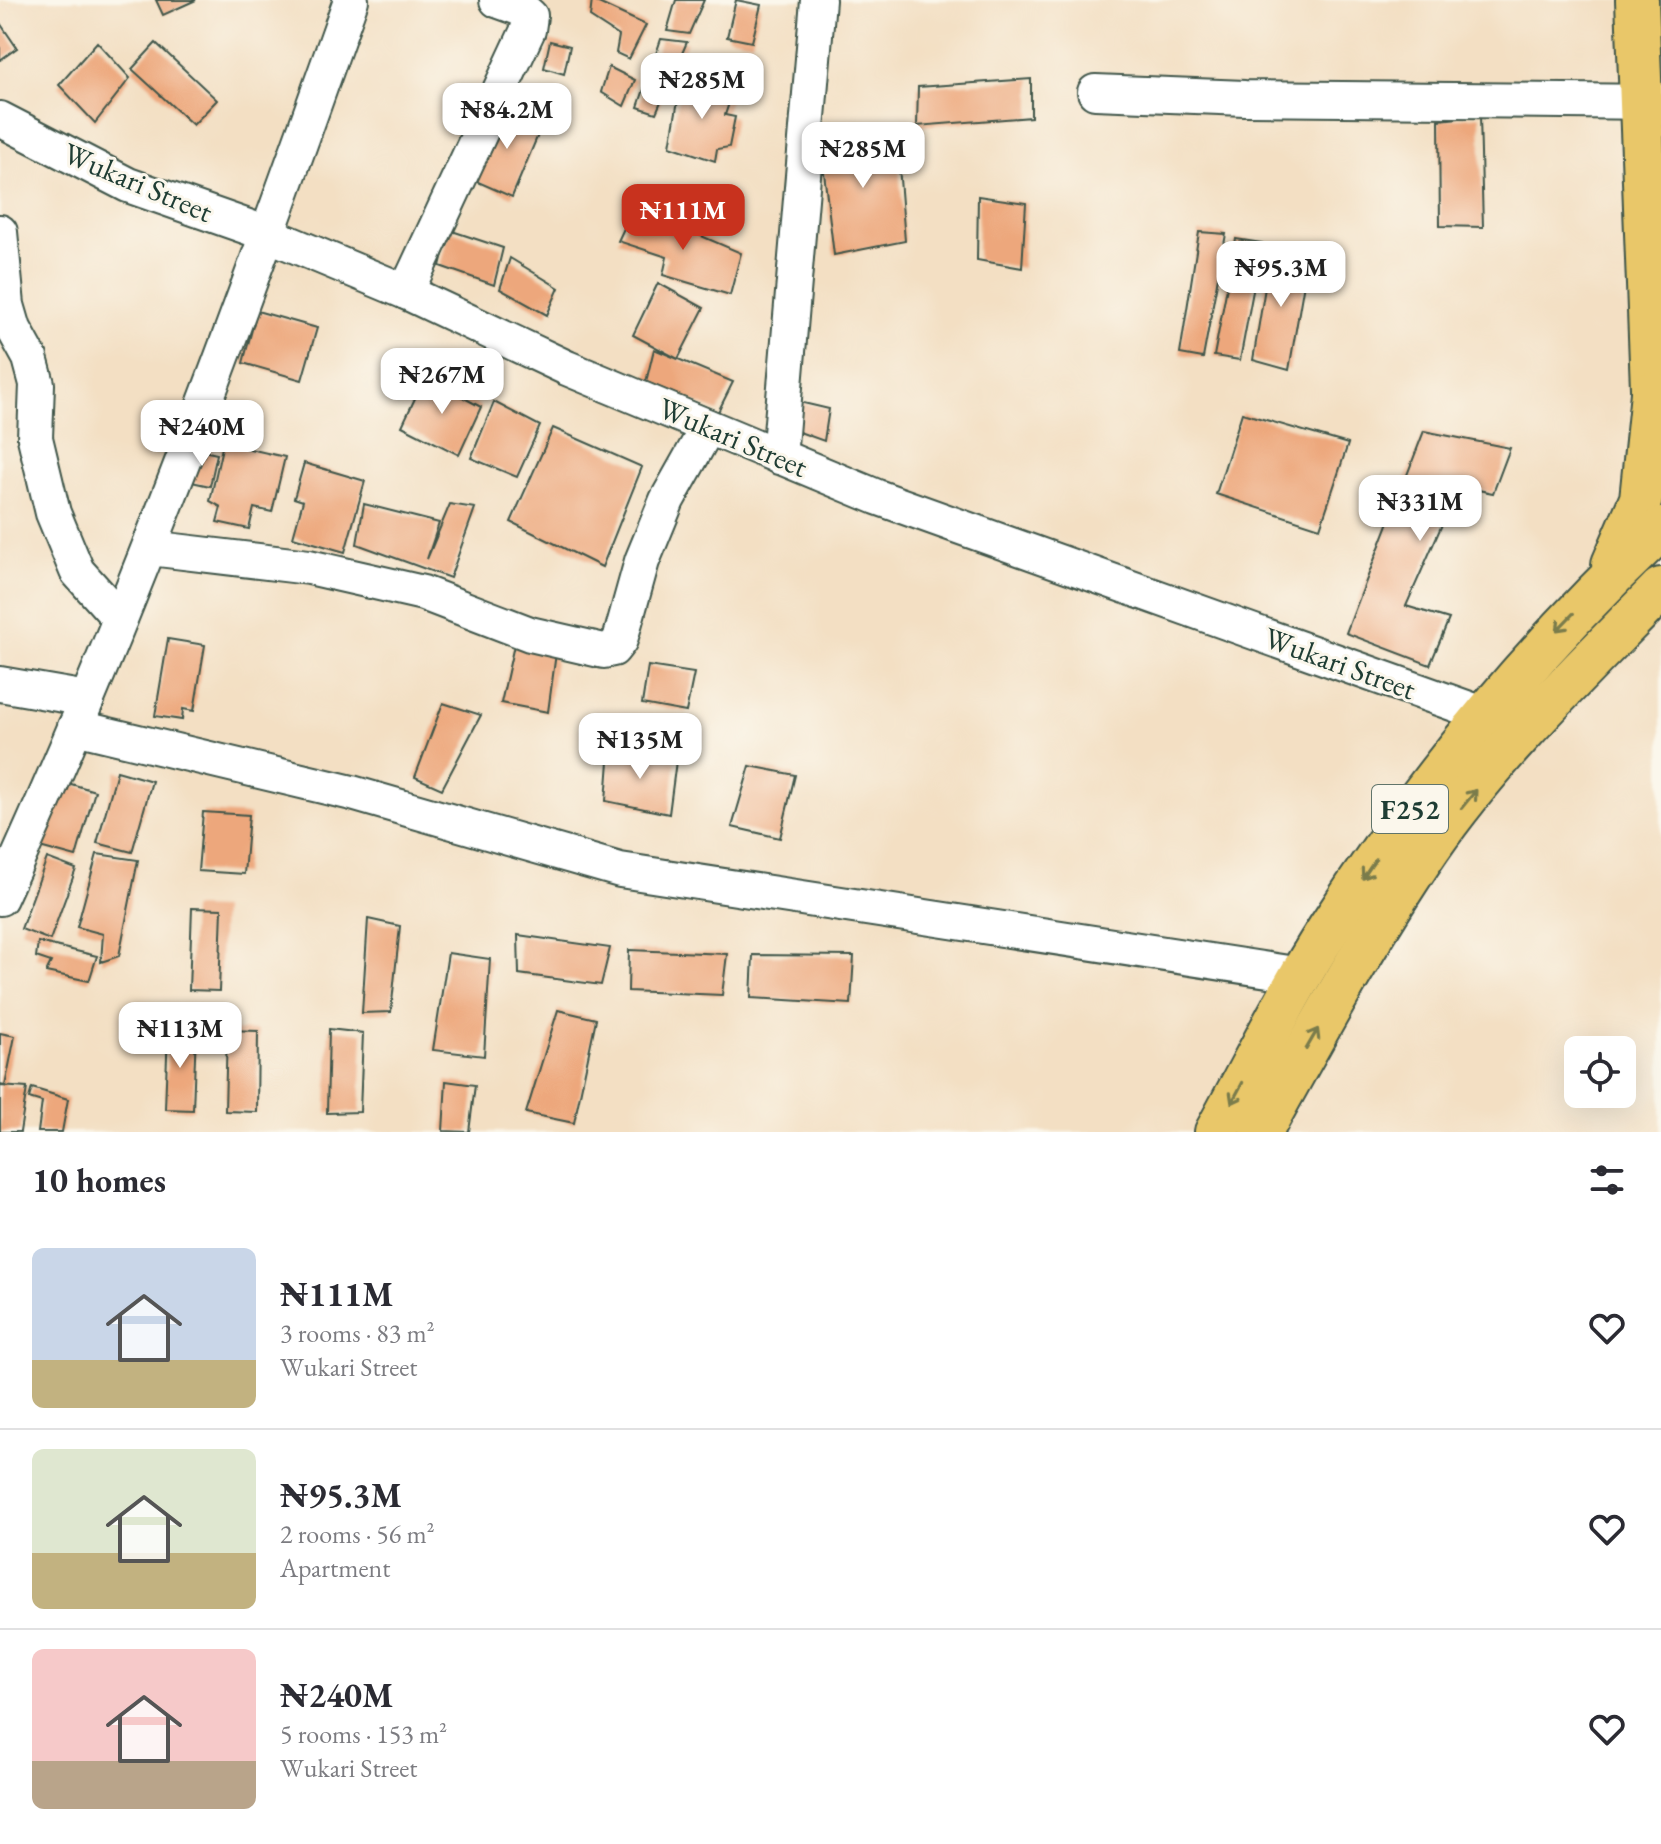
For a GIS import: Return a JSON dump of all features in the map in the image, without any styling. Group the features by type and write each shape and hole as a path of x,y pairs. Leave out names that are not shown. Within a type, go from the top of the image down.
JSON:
{"main road":[{"path":"1595,591 1622,549 1641,499 1657,406 1651,102 1637,0"},
{"name":"F252","path":"1216,1132 1301,975 1401,821 1483,714 1595,591 1661,529"},
{"name":"F252","path":"1261,1132 1361,955 1430,847 1520,736 1661,589"}],"street":[{"path":"0,898 150,548 351,0"},
{"path":"406,292 528,30 530,16 522,9 497,0"},
{"path":"779,457 818,0"},
{"path":"1095,92 1245,98 1651,102"},
{"name":"Wukari Street","path":"0,119 128,185 265,233 406,292 567,368 877,497 1483,714"},
{"path":"0,232 4,310 30,358 37,384 35,438 53,513 77,571 120,619"},
{"path":"150,548 309,567 423,593 530,634 604,651 613,649 620,640 642,561 667,500 708,427"},
{"path":"0,684 81,713 620,870 1301,975"}],"building":[{"path":"156,0 196,0 163,15"},
{"path":"592,0 646,25 629,59 616,53 619,36 590,17"},
{"path":"676,0 704,0 689,34 667,31"},
{"path":"736,0 761,5 752,42 727,37"},
{"path":"0,23 17,48 0,60"},
{"path":"661,39 687,42 656,113 638,107"},
{"path":"550,41 570,46 564,74 544,68"},
{"path":"97,42 130,78 95,123 59,85"},
{"path":"156,43 217,100 193,125 132,69"},
{"path":"609,67 635,80 624,106 601,92"},
{"path":"1031,79 1031,117 917,126 918,87"},
{"path":"681,83 733,91 725,115 735,117 729,147 717,149 715,161 670,146"},
{"path":"505,105 543,123 512,197 469,178"},
{"path":"1480,116 1483,227 1440,226 1439,120"},
{"path":"896,129 905,241 834,255 820,139"},
{"path":"978,196 1026,203 1022,268 977,260"},
{"path":"634,207 741,253 730,295 663,275 667,257 618,241"},
{"path":"449,230 503,248 494,285 440,266"},
{"path":"1199,232 1226,234 1203,358 1180,354"},
{"path":"1236,239 1262,243 1240,360 1214,356"},
{"path":"1271,251 1309,254 1289,370 1253,360"},
{"path":"510,258 559,288 547,315 500,289"},
{"path":"658,283 704,308 678,359 633,335"},
{"path":"257,311 317,328 302,380 243,363"},
{"path":"654,349 733,382 718,412 646,382"},
{"path":"425,377 481,407 459,455 402,426"},
{"path":"795,401 829,409 824,441 791,429"},
{"path":"494,402 540,426 517,477 471,458"},
{"path":"1242,413 1348,444 1320,528 1216,494"},
{"path":"553,428 642,467 602,567 511,522"},
{"path":"1424,431 1510,448 1493,493 1459,486 1406,606 1449,619 1430,665 1346,633"},
{"path":"223,443 285,457 272,512 254,508 249,529 217,522 221,507 210,501"},
{"path":"194,449 217,454 210,486 187,481"},
{"path":"304,463 365,481 345,552 293,537 303,501 294,498"},
{"path":"364,504 439,523 427,559 450,504 475,508 450,578 357,544"},
{"path":"168,639 205,645 194,711 183,709 182,720 155,716"},
{"path":"514,645 556,653 548,712 501,703"},
{"path":"648,666 694,673 686,712 642,704"},
{"path":"443,703 481,715 442,789 415,777"},
{"path":"610,748 676,761 669,814 606,801"},
{"path":"750,766 795,775 780,838 732,827"},
{"path":"117,771 152,781 132,852 97,843"},
{"path":"54,779 95,791 76,857 36,846"},
{"path":"203,812 249,815 244,874 198,871"},
{"path":"97,854 138,860 119,956 101,962 103,934 77,927"},
{"path":"47,858 76,869 50,940 21,929"},
{"path":"192,908 222,909 219,991 189,990"},
{"path":"368,919 400,926 391,1012 362,1013"},
{"path":"518,935 610,948 601,985 519,974"},
{"path":"38,942 97,956 89,981 46,972 51,962 36,957"},
{"path":"629,950 727,954 722,995 628,991"},
{"path":"448,953 490,959 484,1056 433,1050"},
{"path":"753,955 854,956 851,1004 751,998"},
{"path":"558,1010 596,1019 574,1123 526,1113"},
{"path":"168,1029 196,1030 193,1110 165,1109"},
{"path":"329,1029 363,1033 360,1112 327,1113"},
{"path":"227,1030 258,1031 257,1112 225,1111"},
{"path":"0,1033 15,1036 5,1086 0,1085"},
{"path":"446,1081 475,1085 469,1132 443,1131"},
{"path":"0,1086 27,1088 20,1132 0,1132"},
{"path":"32,1088 68,1099 62,1132 38,1132 42,1102 29,1098"}]}
